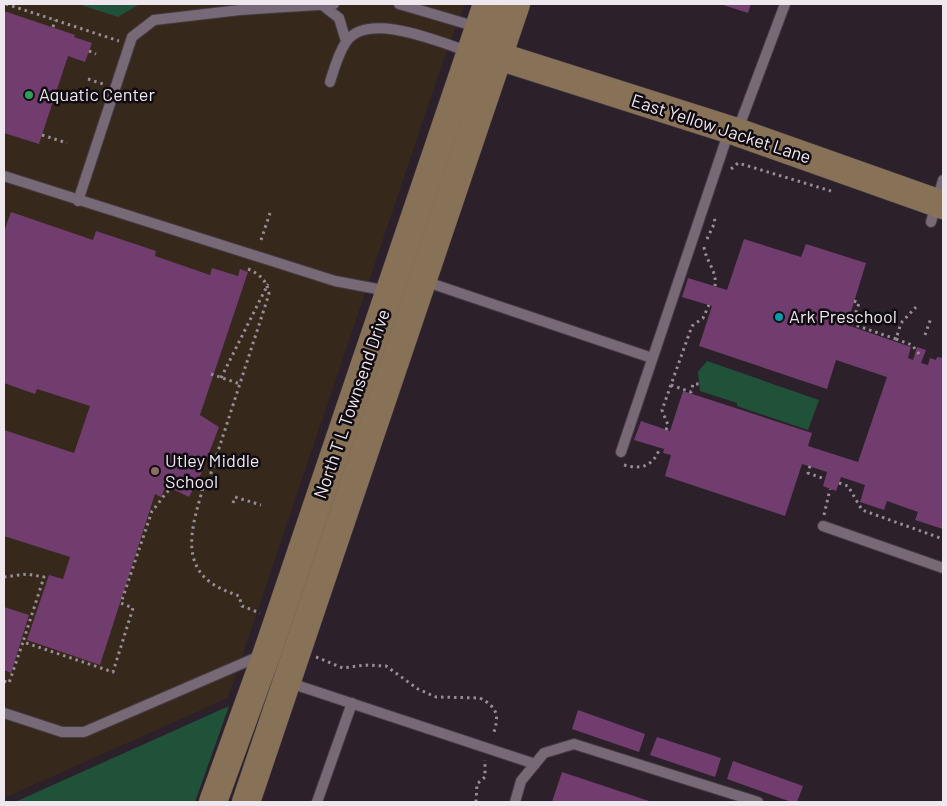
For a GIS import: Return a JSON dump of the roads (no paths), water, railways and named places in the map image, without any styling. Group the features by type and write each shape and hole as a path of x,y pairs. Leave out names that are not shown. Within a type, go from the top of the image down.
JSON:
{"street":[{"name":"North T L Townsend Drive","path":"246,802 287,661 484,41 516,4"},
{"name":"East Yellow Jacket Lane","path":"484,41 733,131 939,202"},
{"name":"North T L Townsend Drive","path":"213,802 287,661"}],"lane":[{"path":"321,4 339,18 346,41"},
{"path":"78,201 129,45 132,38 154,20 241,7 334,4"},
{"path":"399,4 484,41"},
{"path":"621,452 652,358 733,131 785,4"},
{"path":"330,82 346,41 357,33 371,30 393,30 484,41"},
{"path":"4,176 78,201 335,280 407,286 652,358"},
{"path":"823,526 943,568"},
{"path":"4,713 62,732 84,732 287,661 352,703 535,764"},
{"path":"317,802 352,703"},
{"path":"515,802 521,781 544,753 574,744 758,802"}],"place":[{"name":"Aquatic Center","path":"29,95"},
{"name":"Ark Preschool","path":"779,317"},
{"name":"Utley Middle School","path":"155,471"}]}
